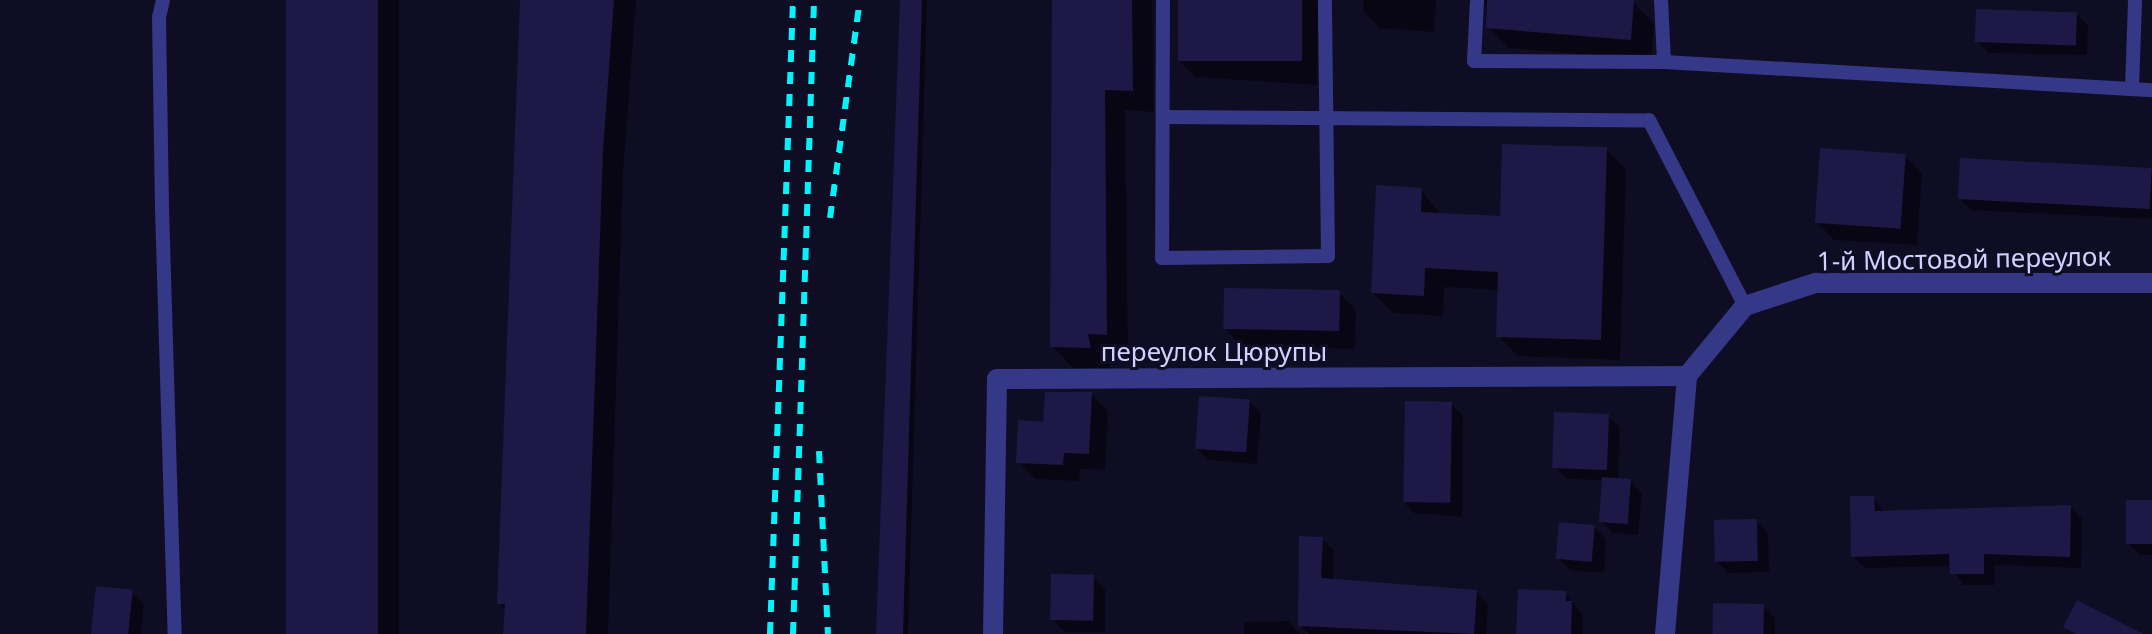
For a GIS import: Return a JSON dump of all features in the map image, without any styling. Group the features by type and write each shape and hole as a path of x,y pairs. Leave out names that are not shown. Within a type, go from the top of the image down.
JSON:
{"street":[{"name":"1-й Мостовой переулок","path":"1745,306 1815,283 2152,283"},
{"path":"1665,634 1687,376 1745,306"},
{"name":"переулок Цюрупы","path":"993,634 997,379 1687,376"}],"lane":[{"path":"163,0 159,17 162,208 175,634"},
{"path":"1163,0 1162,258 1328,256 1325,0"},
{"path":"1477,0 1474,61 1664,62 2152,90"},
{"path":"1661,0 1664,62"},
{"path":"2132,88 2135,0"},
{"path":"1163,117 1649,120 1745,306"}],"building":[{"path":"286,0 378,0 378,634 286,634"},
{"path":"520,0 614,0 603,151 586,634 503,634 505,604 497,604"},
{"path":"900,0 922,0 903,634 876,634"},
{"path":"1052,0 1132,0 1133,91 1105,90 1107,335 1088,334 1091,348 1050,347"},
{"path":"1178,0 1302,0 1302,61 1178,61"},
{"path":"1487,0 1634,0 1631,40 1486,28"},
{"path":"1976,9 2077,13 2076,46 1975,42"},
{"path":"1502,144 1607,147 1601,340 1496,337 1498,272 1425,268 1424,296 1371,293 1376,185 1422,188 1421,212 1500,216"},
{"path":"1820,148 1906,154 1901,229 1815,223"},
{"path":"1960,158 2152,168 2150,209 1958,199"},
{"path":"1224,288 1340,290 1339,331 1223,329"},
{"path":"1045,392 1092,392 1089,454 1064,453 1063,465 1016,463 1018,420 1043,422"},
{"path":"1199,396 1250,400 1246,452 1195,449"},
{"path":"1405,401 1452,402 1450,503 1403,502"},
{"path":"1554,412 1609,414 1607,470 1552,468"},
{"path":"1602,477 1631,479 1628,524 1599,522"},
{"path":"1850,496 1874,496 1875,511 2071,505 2070,557 1984,554 1984,574 1950,574 1949,554 1851,557"},
{"path":"2126,500 2152,500 2152,544 2126,544"},
{"path":"1757,519 1758,561 1715,562 1714,520"},
{"path":"1559,522 1595,525 1592,562 1556,559"},
{"path":"1299,536 1323,537 1321,578 1477,590 1474,634 1298,626"},
{"path":"1051,574 1094,575 1093,621 1050,620"},
{"path":"96,586 133,590 128,634 91,634"},
{"path":"1518,589 1566,591 1566,601 1572,601 1571,634 1516,634"},
{"path":"2077,600 2143,634 2076,634 2063,627"},
{"path":"1713,603 1764,604 1763,634 1712,634"}],"railway":[{"path":"770,634 793,0"},
{"path":"793,634 814,0"},
{"path":"830,218 860,0"},
{"path":"819,451 828,634"}]}
